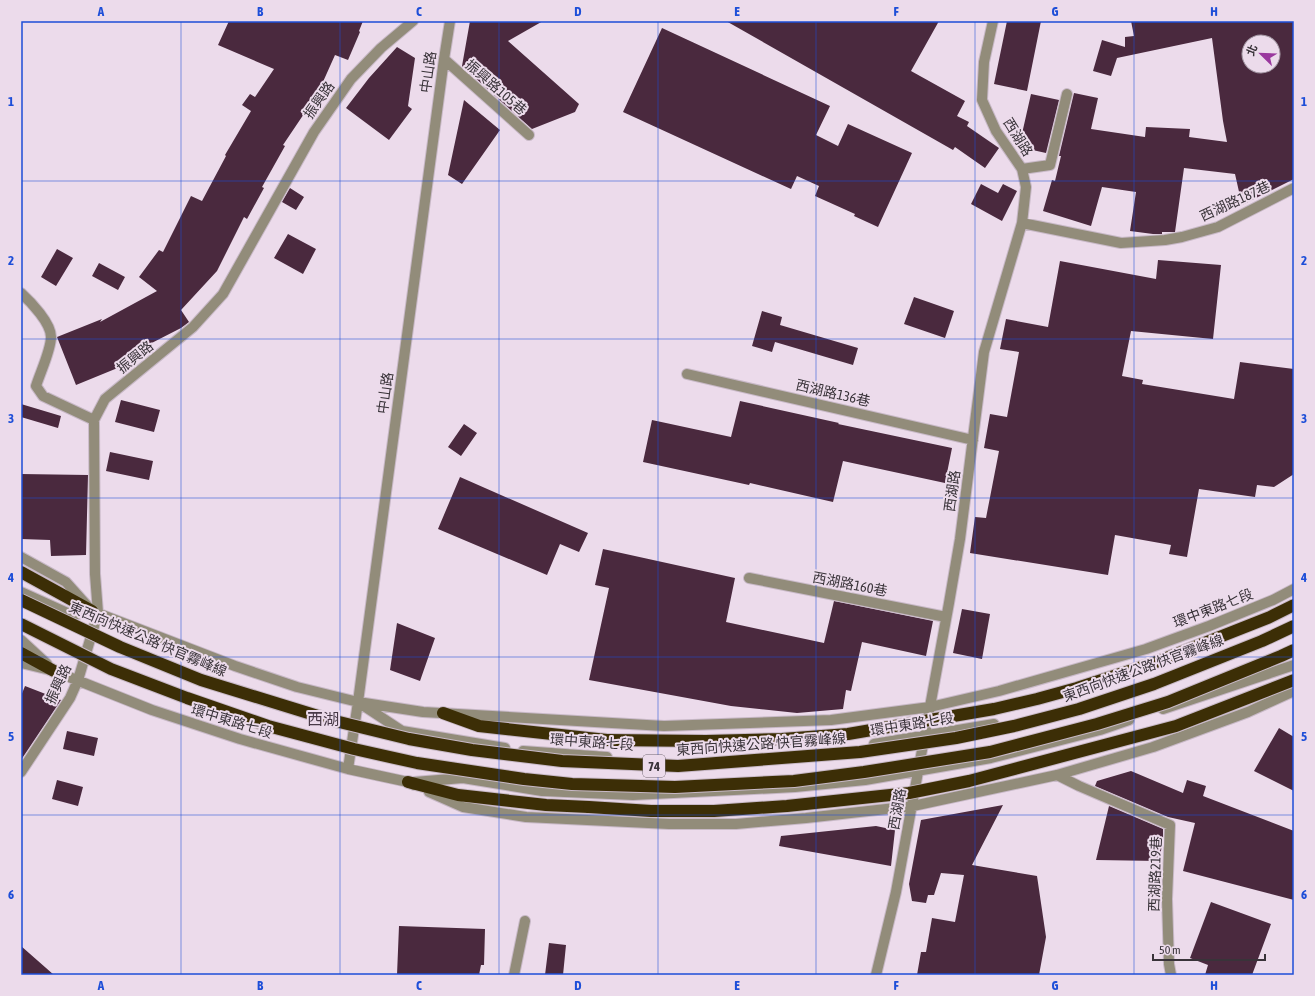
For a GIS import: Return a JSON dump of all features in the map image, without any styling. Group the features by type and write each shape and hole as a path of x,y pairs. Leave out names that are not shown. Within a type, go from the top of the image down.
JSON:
{"highway":[{"path":"21,572 95,612"},
{"name":"東西向快速公路 快官霧峰線","path":"21,600 120,647 201,680 331,720 408,739 472,750 562,761 678,766 860,752 956,738 1014,726 1079,709 1154,684 1262,641 1294,626"},
{"path":"443,713 479,726 607,740 676,741 782,739 848,734 994,709 1077,688 1151,664 1270,617 1294,605"},
{"name":"74","path":"21,624 112,669 187,698 268,726 354,749 417,763 524,779 572,784 676,788 794,780 879,770 990,752 1097,724 1168,702 1294,650"},
{"path":"21,653 54,671"},
{"path":"408,782 458,795 546,805 651,811 714,811 787,806 909,793 969,781 1176,726 1294,680"}],"street":[{"name":"振興路","path":"21,772 70,698 78,680 95,612 94,420 105,399 194,327 223,294 314,132 342,91 351,79 381,48 413,21"},
{"name":"中山路","path":"348,769 450,21"},
{"name":"西湖路","path":"876,975 896,892 913,806 918,770 960,539 984,352 1022,223 1026,187 1022,169 996,131 982,100 984,62 993,21"},
{"name":"振興路105巷","path":"444,60 529,135"},
{"path":"1022,169 1050,165 1067,94"},
{"name":"西湖路187巷","path":"1022,223 1121,243 1182,238 1218,227 1294,188"},
{"path":"21,293 37,310 47,326 51,336 47,355 36,386 42,396 94,420"},
{"name":"西湖路136巷","path":"687,374 973,440"},
{"name":"環中東路七段","path":"21,557 66,582 95,612 234,666 297,687 358,702 422,712 664,726 831,720 930,707 999,691 1146,649 1209,626 1273,600 1294,589"},
{"name":"西湖路160巷","path":"749,578 946,617"},
{"path":"21,592 72,615 95,612"},
{"name":"環中東路七段","path":"358,702 402,731 521,751 678,761 800,752 860,746 1014,721 1078,704 1153,678 1260,636 1294,620"},
{"name":"環中東路七段","path":"21,640 54,671"},
{"name":"環中東路七段","path":"21,663 54,671 152,710 204,728 348,769 408,782 463,807 526,817 669,824 736,824 913,806 1057,774 1153,747 1248,712 1294,691"},
{"name":"環中東路七段","path":"408,782 463,778 542,791 632,795 795,787 865,780 991,758 1100,730 1294,665"},
{"name":"西湖路219巷","path":"1057,774 1079,786 1170,825 1167,899 1169,964 1171,975"},
{"path":"514,975 525,921"}],"building":[{"path":"229,21 363,21 348,60 335,55 318,93 283,145 285,146 262,187 264,188 247,219 244,217 217,271 181,310 189,322 181,328 138,350 142,358 76,385 57,337 102,319 100,322 157,291 139,277 159,250 163,252 191,196 202,201 226,156 225,155 251,111 242,105 250,94 255,97 274,69 218,45"},
{"path":"470,21 543,21 508,41 579,104 575,112 532,129 462,66"},
{"path":"726,21 939,21 911,71 965,101 957,116 969,122 967,126 999,148 985,168 955,147 953,150"},
{"path":"1007,21 1041,21 1027,91 994,84"},
{"path":"1131,21 1294,21 1294,179 1242,205 1235,174 1184,168 1175,232 1162,232 1162,234 1130,231 1136,192 1102,187 1091,226 1043,211 1052,180 1055,181 1061,156 1059,156 1074,93 1098,98 1091,129 1145,137 1146,127 1190,129 1189,137 1227,142 1212,38 1117,58 1111,76 1093,71 1102,40 1125,47 1125,37 1134,36"},
{"path":"662,28 830,106 816,135 838,146 848,124 912,153 878,227 854,216 855,214 815,196 819,186 797,176 791,189 623,112"},
{"path":"397,47 415,58 408,106 412,109 389,140 346,108 369,78"},
{"path":"1031,94 1059,100 1046,153 1019,147"},
{"path":"464,100 500,130 462,184 448,175"},
{"path":"981,184 998,193 1003,184 1017,191 1002,221 971,204"},
{"path":"290,188 304,197 296,210 282,202"},
{"path":"288,234 316,249 303,274 274,258"},
{"path":"57,249 73,258 56,286 41,277"},
{"path":"1158,260 1221,265 1213,339 1131,331 1122,376 1143,380 1142,384 1234,399 1240,362 1294,369 1294,474 1274,487 1257,485 1255,497 1199,489 1187,557 1169,554 1171,545 1115,535 1108,575 970,553 975,517 986,518 999,451 984,448 990,414 1007,417 1019,352 1000,349 1006,319 1048,327 1060,261 1156,279"},
{"path":"99,263 125,277 118,290 92,276"},
{"path":"914,297 954,311 945,338 904,324"},
{"path":"762,311 782,317 780,325 858,348 853,365 775,342 772,352 752,346"},
{"path":"121,400 160,410 154,432 115,422"},
{"path":"740,401 839,423 838,424 952,448 945,483 843,461 833,502 750,483 749,485 643,462 652,420 731,437"},
{"path":"21,404 61,416 58,428 21,417"},
{"path":"464,424 477,433 461,456 448,447"},
{"path":"110,452 153,461 149,480 106,471"},
{"path":"21,474 88,475 86,555 51,556 50,540 21,539"},
{"path":"460,477 588,533 579,552 560,544 547,575 438,529"},
{"path":"603,549 735,578 726,622 824,643 834,601 933,621 926,656 862,642 851,691 846,690 843,709 797,713 731,706 589,680 609,588 595,585"},
{"path":"962,609 990,614 982,659 953,653"},
{"path":"397,623 435,638 420,681 390,670"},
{"path":"25,686 61,700 21,760 21,696"},
{"path":"1279,728 1294,737 1294,791 1254,771"},
{"path":"67,731 98,738 94,756 63,749"},
{"path":"1131,771 1183,793 1187,780 1206,786 1203,796 1294,831 1294,900 1183,871 1195,823 1168,817 1095,786 1097,781"},
{"path":"57,780 83,787 78,806 52,799"},
{"path":"1003,805 972,865 1037,876 1046,937 1039,975 917,975 921,952 926,952 932,918 955,922 964,875 941,873 934,895 928,895 926,903 912,901 909,884 921,820"},
{"path":"1109,806 1163,829 1163,840 1159,861 1096,860"},
{"path":"876,826 895,830 891,866 779,846 781,836"},
{"path":"1211,902 1271,924 1252,975 1205,975 1208,965 1190,958"},
{"path":"399,926 485,929 484,965 481,965 479,975 397,975"},
{"path":"549,943 566,945 563,975 545,975"},
{"path":"21,946 54,975 21,975"}],"district":[{"name":"西湖","path":"323,719"}]}
